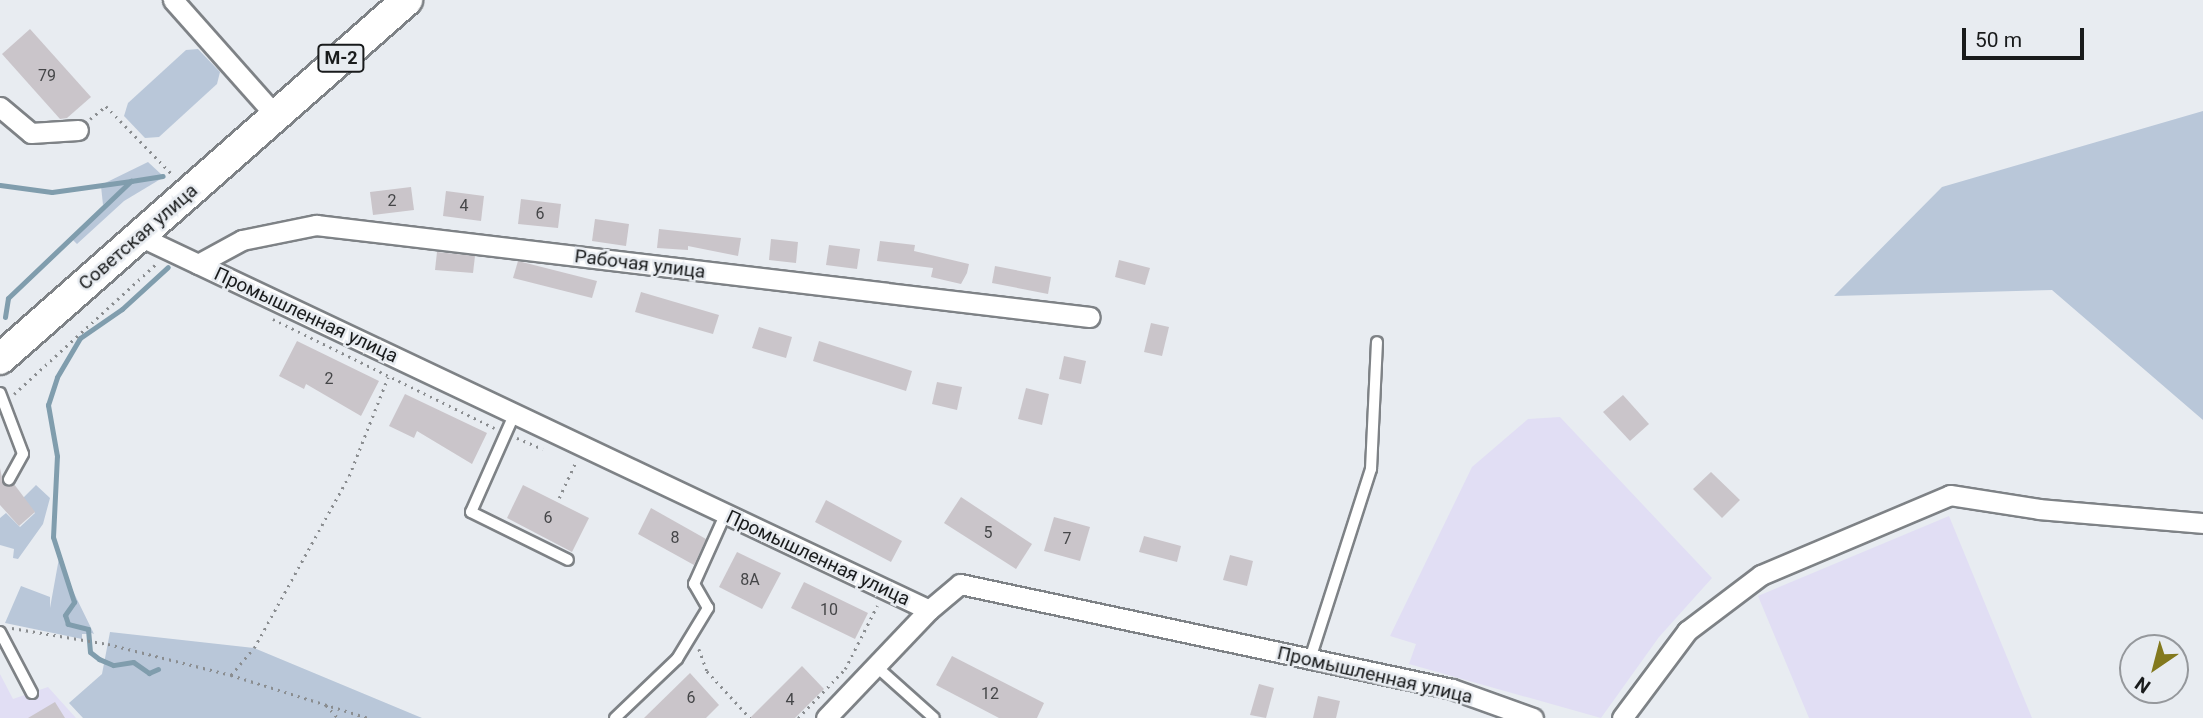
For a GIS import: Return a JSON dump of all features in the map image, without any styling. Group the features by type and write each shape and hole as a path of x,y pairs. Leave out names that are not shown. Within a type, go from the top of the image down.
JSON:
{"main road":[{"name":"М-2","path":"276,116 407,0"},
{"name":"Советская улица","path":"0,359 276,116"}],"street":[{"path":"173,0 276,116"},
{"path":"0,107 31,133 78,130"},
{"name":"Рабочая улица","path":"198,264 242,240 316,225 1090,317"},
{"name":"Промышленная улица","path":"139,236 929,610 960,584 1452,689 1533,718"},
{"path":"1622,718 1687,631 1761,575 1950,495 2039,509 2203,523"},
{"path":"825,718 929,610"}],"lane":[{"path":"1310,659 1371,469 1377,342"},
{"path":"3,397 23,454 9,479"},
{"path":"514,415 471,512 568,560"},
{"path":"615,718 677,659 708,608 694,584 725,515"},
{"path":"0,632 32,692"},
{"path":"877,667 934,718"}],"path":[{"path":"78,130 106,106 189,192"},
{"path":"3,397 171,250"},
{"path":"231,675 254,648 349,476 388,377"},
{"path":"559,498 576,463"},
{"path":"798,718 845,669 877,606"},
{"path":"0,626 97,642 231,675 368,718"},
{"path":"693,633 708,671 750,718"},
{"path":"324,703 338,718"}],"shaded area":[{"path":"198,49 220,72 217,84 159,137 145,138 124,116 128,103 186,50"},
{"path":"2203,111 2203,420 2052,290 1834,296 1942,187"},
{"path":"148,162 162,175 103,184"},
{"path":"164,177 124,201 77,244 72,239 131,182"},
{"path":"129,182 103,205 101,186"},
{"path":"1560,417 1712,578 1659,637 1601,718 1409,664 1416,644 1390,636 1472,467 1528,419"},
{"path":"36,485 50,498 43,524 18,559 13,558 14,549 0,545 0,518 6,513 20,527 35,513 23,498"},
{"path":"1949,516 2032,718 1809,718 1758,596"},
{"path":"59,558 73,602 64,615 68,625 87,630 88,634 82,634 82,639 5,623 21,586 50,597 50,608"},
{"path":"72,589 94,634 69,624 66,615 75,602"},
{"path":"110,632 254,648 422,718 83,718 69,703 102,674"},
{"path":"0,674 13,699 48,687 76,718 0,718"}],"building":[{"path":"30,29 91,97 67,118 60,119 2,54"},
{"path":"411,187 414,210 373,215 370,192"},
{"path":"446,191 484,196 481,221 443,216"},
{"path":"521,199 561,204 558,228 518,224"},
{"path":"595,219 629,224 626,246 592,241"},
{"path":"659,229 741,238 738,256 688,246 688,250 657,248"},
{"path":"771,239 798,242 796,263 769,260"},
{"path":"880,241 915,245 914,251 969,264 967,273 961,284 931,277 933,268 877,261"},
{"path":"829,245 860,249 857,269 826,265"},
{"path":"437,252 475,256 473,273 435,270"},
{"path":"1119,260 1150,268 1145,285 1115,277"},
{"path":"518,261 597,281 592,298 513,278"},
{"path":"995,266 1051,277 1048,294 992,283"},
{"path":"641,292 719,315 713,334 635,312"},
{"path":"1151,323 1169,327 1162,356 1144,352"},
{"path":"759,327 792,337 786,358 752,348"},
{"path":"297,341 379,381 361,416 306,384 304,389 279,376"},
{"path":"819,341 912,371 906,391 813,361"},
{"path":"1064,356 1086,361 1081,384 1059,379"},
{"path":"937,382 962,387 957,410 932,404"},
{"path":"1026,388 1049,394 1042,425 1018,419"},
{"path":"405,394 487,433 472,464 417,431 414,438 389,426"},
{"path":"1623,395 1649,424 1630,441 1603,412"},
{"path":"0,468 3,483 14,484 35,512 19,526 0,505"},
{"path":"1711,472 1740,500 1722,518 1693,489"},
{"path":"523,485 589,518 572,552 507,518"},
{"path":"961,497 1032,544 1016,569 944,523"},
{"path":"826,500 902,541 891,562 815,522"},
{"path":"651,508 706,539 694,565 638,534"},
{"path":"1054,517 1090,527 1080,561 1044,551"},
{"path":"1144,536 1181,546 1177,562 1139,552"},
{"path":"737,552 781,573 762,609 719,587"},
{"path":"1230,555 1253,561 1247,586 1223,580"},
{"path":"804,582 868,613 855,639 791,608"},
{"path":"952,656 1044,703 1037,718 999,718 936,685"},
{"path":"802,666 824,689 795,718 750,718"},
{"path":"690,673 719,705 706,718 644,718"},
{"path":"1259,684 1274,688 1266,718 1250,715"},
{"path":"1318,696 1340,701 1336,718 1313,718"},
{"path":"55,702 65,718 28,718"}],"waterway":[{"path":"5,317 8,298 131,181 163,176"},
{"path":"0,185 52,192 131,181"},
{"path":"158,669 149,673 133,662 113,665 99,659 90,652 88,629 68,624 65,615 74,602 53,537 57,456 48,405 57,377 80,338 122,309 168,267"}]}
